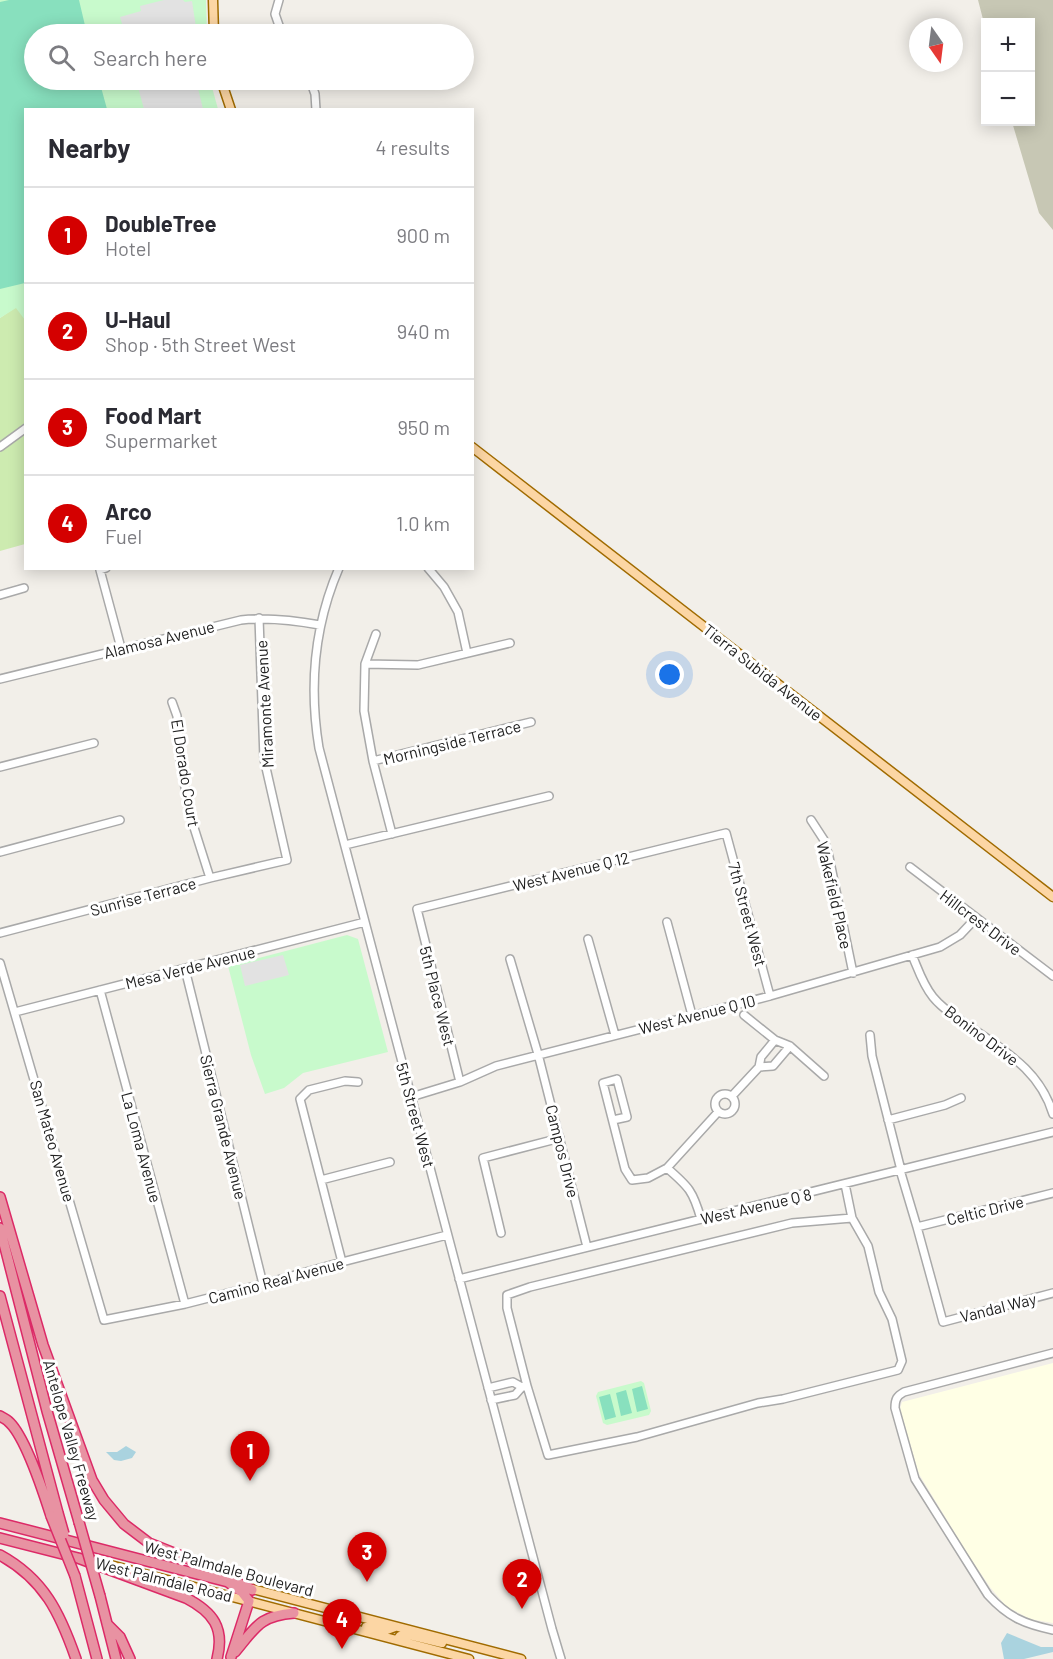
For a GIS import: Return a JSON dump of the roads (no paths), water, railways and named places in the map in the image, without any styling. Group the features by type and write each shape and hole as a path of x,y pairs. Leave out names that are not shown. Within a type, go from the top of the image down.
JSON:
{"highway":[{"path":"0,1197 43,1345 92,1480 104,1500 124,1524 149,1543 194,1561 252,1590"},
{"name":"Antelope Valley Freeway","path":"0,1228 47,1410 116,1659"},
{"name":"Antelope Valley Freeway","path":"0,1296 55,1514 75,1576 97,1659"},
{"path":"0,1416 9,1421 19,1435 55,1514"},
{"path":"0,1518 26,1530"},
{"name":"West Palmdale Boulevard","path":"0,1523 228,1582"},
{"path":"0,1538 78,1558 202,1606 212,1616 218,1631 220,1647 217,1659"},
{"path":"0,1555 29,1575 45,1592 58,1612 76,1659"},
{"path":"228,1582 242,1592 249,1601 230,1658"},
{"path":"230,1658 266,1618 294,1613"},
{"path":"107,1624 120,1637 130,1659"}],"main road":[{"path":"213,0 214,24"},
{"path":"224,90 230,108"},
{"name":"Tierra Subida Avenue","path":"474,449 1053,897"},
{"name":"West Palmdale Road","path":"78,1558 249,1601"},
{"name":"West Palmdale Boulevard","path":"228,1582 521,1659"},
{"name":"West Palmdale Boulevard","path":"249,1601 469,1659"},
{"path":"317,1619 319,1607"},
{"path":"352,1628 360,1626 387,1630 396,1627"},
{"path":"397,1640 405,1634 438,1642 452,1640"}],"street":[{"path":"278,24 275,14 279,0"},
{"path":"314,90 316,108"},
{"path":"0,447 24,429"},
{"path":"103,570 121,648"},
{"name":"5th Street West","path":"338,570 320,624 315,660 314,718 323,765 561,1659"},
{"path":"430,570 444,587 458,612 467,653"},
{"path":"0,595 24,588"},
{"name":"Alamosa Avenue","path":"0,679 201,628 259,618 320,624"},
{"name":"Miramonte Avenue","path":"259,618 264,759 287,860"},
{"path":"376,634 365,664 364,711 373,761 392,834"},
{"path":"365,664 418,665 510,643"},
{"name":"El Dorado Court","path":"172,702 177,716 180,759 189,815 210,878"},
{"name":"Morningside Terrace","path":"373,761 531,722"},
{"path":"0,767 94,743"},
{"path":"345,845 549,796"},
{"path":"0,852 120,820"},
{"name":"Wakefield Place","path":"811,820 824,840 830,857 853,973"},
{"name":"West Avenue Q 12","path":"417,909 726,833"},
{"name":"7th Street West","path":"726,833 770,996"},
{"name":"Sunrise Terrace","path":"0,933 287,860"},
{"name":"Hillcrest Drive","path":"910,867 1053,976"},
{"name":"5th Place West","path":"417,909 460,1082"},
{"name":"West Avenue Q 10","path":"411,1097 460,1082 496,1066 538,1054 770,996 940,947 960,935 976,918"},
{"name":"Mesa Verde Avenue","path":"15,1012 365,922"},
{"path":"667,922 692,1015"},
{"path":"588,939 615,1035"},
{"name":"Bonino Drive","path":"912,955 933,997 1020,1063 1039,1083 1053,1114"},
{"name":"Campos Drive","path":"510,959 538,1054 587,1247"},
{"name":"San Mateo Avenue","path":"0,963 105,1320"},
{"name":"Sierra Grande Avenue","path":"185,969 263,1284"},
{"name":"La Loma Avenue","path":"100,990 185,1304"},
{"path":"744,1015 775,1040 790,1046 824,1076"},
{"path":"870,1035 872,1056 917,1227"},
{"path":"732,1096 759,1067 761,1057 775,1040"},
{"path":"759,1067 772,1066 790,1046"},
{"path":"613,1120 627,1116 617,1079 603,1083 625,1168 632,1180 648,1178 667,1168 718,1112"},
{"path":"342,1262 300,1098 309,1090 345,1082 358,1082"},
{"path":"726,1094 732,1096 736,1102 734,1110 728,1114 718,1112 715,1107 717,1098 726,1094"},
{"path":"888,1120 945,1105 961,1098"},
{"name":"West Avenue Q 8","path":"459,1280 1053,1132"},
{"path":"501,1233 483,1158 560,1138"},
{"path":"321,1180 390,1162"},
{"path":"667,1168 695,1197 701,1219"},
{"path":"845,1184 852,1218 868,1246 879,1292 892,1319 902,1361 898,1370 783,1399 758,1403 637,1437 548,1455 525,1386 507,1308 507,1295 530,1287 792,1223 852,1218"},
{"name":"Celtic Drive","path":"917,1227 1053,1193"},
{"name":"Vandal Way","path":"917,1227 943,1322 1053,1293"},
{"name":"Camino Real Avenue","path":"105,1320 185,1304 447,1235"},
{"path":"1053,1353 904,1392 895,1400 895,1408 915,1479 987,1595 1012,1618 1053,1630"},
{"path":"488,1388 513,1382 525,1386"},
{"path":"492,1400 515,1395 525,1386"}],"water":[{"path":"126,1446 136,1452 132,1458 114,1460 106,1452 117,1452"},
{"path":"1007,1633 1041,1647 1053,1647 1053,1652 1024,1659 1004,1659 1001,1643"}],"place":[{"name":"DoubleTree","path":"250,1481"},
{"name":"Food Mart","path":"367,1582"},
{"name":"U-Haul","path":"522,1609"},
{"name":"Arco","path":"342,1649"}]}
